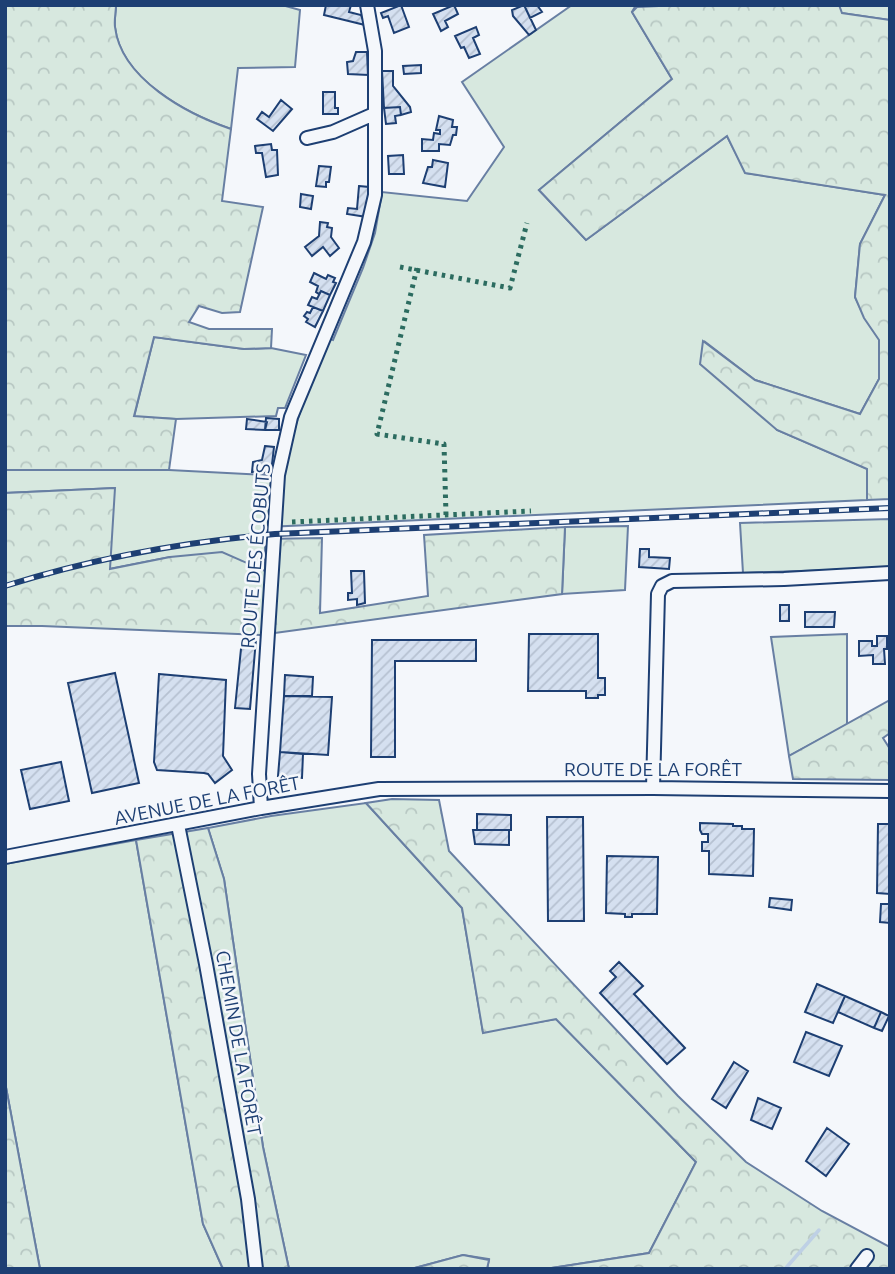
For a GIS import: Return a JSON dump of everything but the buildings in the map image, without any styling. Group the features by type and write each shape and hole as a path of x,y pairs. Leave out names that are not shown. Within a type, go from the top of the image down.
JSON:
{"street":[{"name":"ROUTE DES ÉCOBUTS","path":"261,808 259,774 278,475 291,417 364,242 375,195 375,51 366,5"},
{"path":"307,138 333,132 374,114"},
{"path":"653,788 658,594 662,586 672,581 784,579 890,573"},
{"name":"AVENUE DE LA FORÊT","path":"5,857 261,808 379,789 416,787"},
{"name":"ROUTE DE LA FORÊT","path":"416,787 890,791"},
{"name":"CHEMIN DE LA FORÊT","path":"178,825 209,977 248,1199 256,1269"},
{"path":"857,1269 867,1256"}],"green space":[{"path":"5,5 116,5 115,27 120,46 129,63 159,92 177,104 231,129 222,201 263,207 240,312 222,313 199,306 189,322 209,329 272,329 271,348 244,349 154,337 134,416 176,419 169,470 5,470"},
{"path":"116,5 282,5 300,10 295,67 238,68 231,129 177,104 159,92 129,63 120,46 115,27"},
{"path":"572,5 636,5 632,12 672,79 539,190 586,240 727,136 746,173 885,195 860,244 855,297 879,339 879,379 860,414 755,380 704,341 777,430 868,469 867,500 266,527 265,571 170,557 109,569 114,488 5,493 5,470 169,470 284,476 292,439 308,390 330,339 333,340 363,268 375,233 382,192 467,201 504,147 462,82"},
{"path":"839,5 890,5 890,20 841,13"},
{"path":"839,5 842,13 890,20 890,499 867,500 867,469 777,430 700,364 703,341 755,380 860,414 879,379 879,340 864,318 855,297 860,244 885,195 745,173 727,136 586,240 539,190 672,79 632,12 637,7"},
{"path":"154,337 244,349 271,348 306,355 285,408 278,408 276,416 176,419 134,417"},
{"path":"115,488 110,569 170,557 222,552 265,571 265,539 322,538 320,613 428,596 424,535 565,527 562,594 260,635 5,626 5,493"},
{"path":"890,519 890,568 743,573 740,523"},
{"path":"628,526 625,590 562,594 565,527"},
{"path":"847,634 847,725 789,756 771,637"},
{"path":"890,700 890,733 883,738 890,749 890,780 793,779 789,756"},
{"path":"392,799 439,800 449,851 678,1096 746,1162 822,1211 890,1247 890,1269 545,1269 649,1253 696,1162 556,1019 483,1033 462,908 366,803"},
{"path":"366,803 462,908 483,1032 556,1019 696,1162 649,1253 545,1269 487,1269 489,1259 463,1255 411,1269 289,1269 263,1147 224,879 208,828"},
{"path":"208,828 224,879 263,1147 289,1269 223,1269 203,1224 136,840"},
{"path":"136,840 203,1224 223,1269 40,1269 5,1082 5,864"},
{"path":"5,1082 40,1269 5,1269"},
{"path":"463,1255 489,1260 487,1269 411,1269"}],"waterway":[{"path":"785,1269 819,1230"}],"railway":[{"path":"5,586 139,552 275,534 890,508"}],"hedge":[{"path":"400,267 510,288 527,223"},
{"path":"417,268 377,434 444,444 446,515"},
{"path":"292,522 531,511"}]}
